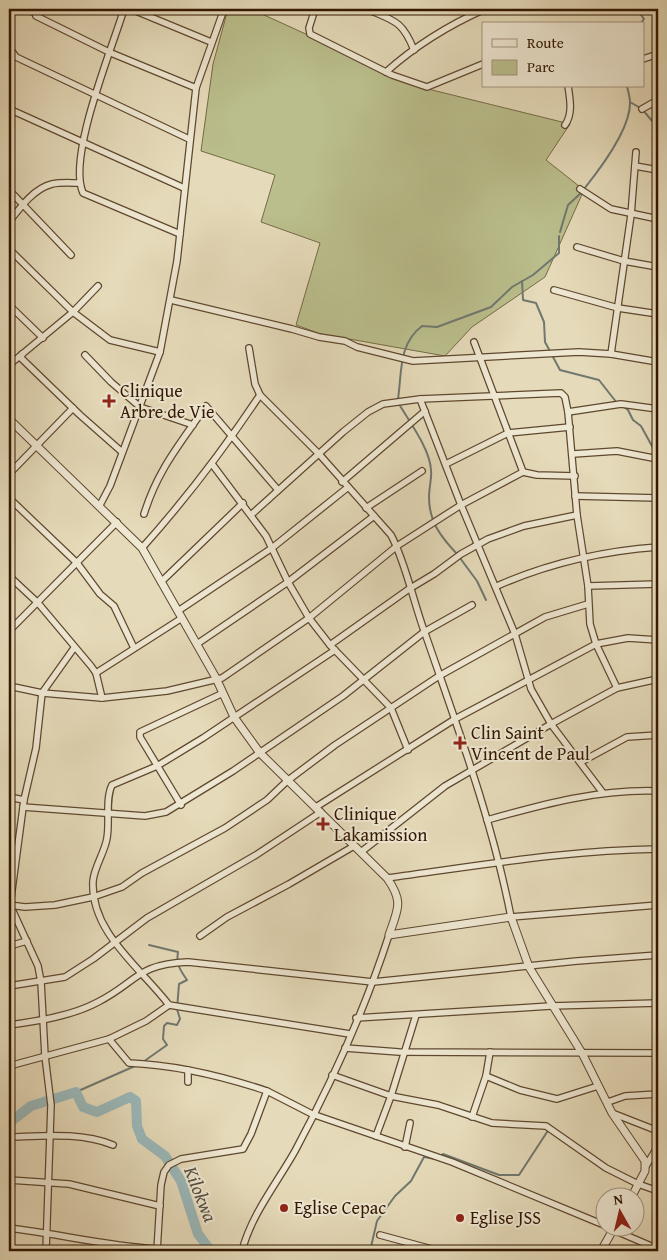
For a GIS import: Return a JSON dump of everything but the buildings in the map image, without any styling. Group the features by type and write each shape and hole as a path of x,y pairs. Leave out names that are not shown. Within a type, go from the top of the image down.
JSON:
{"street":[{"path":"22,9 34,10 36,16 111,53 196,88"},
{"path":"124,9 111,53 95,96 83,142 80,183 83,193 180,234"},
{"path":"131,9 211,42"},
{"path":"100,505 105,498 160,352 171,300 180,234 196,88 224,9"},
{"path":"315,9 309,28 310,34 386,72 427,87 482,64"},
{"path":"367,9 398,23 404,29 414,50"},
{"path":"386,72 414,50 466,18 485,9"},
{"path":"9,48 16,57 189,139"},
{"path":"644,59 658,54"},
{"path":"565,125 569,120 570,111 568,88"},
{"path":"642,109 658,100"},
{"path":"9,109 184,188"},
{"path":"611,354 631,215 636,152"},
{"path":"635,166 658,170"},
{"path":"9,222 23,204 53,184 80,183"},
{"path":"580,188 599,203 631,215 658,219"},
{"path":"9,190 71,255"},
{"path":"577,247 624,261 658,267"},
{"path":"9,249 73,312 110,340 160,352"},
{"path":"10,363 73,312 98,286"},
{"path":"554,290 618,308 658,314"},
{"path":"171,300 292,329 319,338 345,341 402,359 430,362 579,352 611,354 658,362"},
{"path":"9,305 43,338"},
{"path":"474,342 523,472"},
{"path":"249,348 255,384 260,395 319,454 347,488 391,535 473,770 500,863 511,917 529,967 551,1006 582,1053 612,1112 638,1148 646,1166"},
{"path":"22,354 21,358 122,452"},
{"path":"85,355 111,382 140,407 193,425"},
{"path":"252,514 368,412 383,404 420,399 561,393 565,397 570,427 575,496 588,586 590,624 596,644 617,688"},
{"path":"142,548 174,512 212,464 260,395"},
{"path":"420,399 461,505 497,586 515,634 534,697 551,724 603,793"},
{"path":"568,412 621,404 658,409"},
{"path":"144,514 150,494 163,467 206,406 278,490"},
{"path":"9,474 73,408"},
{"path":"342,482 425,411"},
{"path":"9,419 100,505 142,548 216,678 234,717 260,753 387,878 398,893 389,935 373,982 356,1018 345,1048 295,1150 254,1220 242,1251"},
{"path":"446,464 508,434 570,427"},
{"path":"573,454 617,451 658,460"},
{"path":"212,464 252,514 309,618 332,647 391,708 408,750"},
{"path":"366,508 422,471"},
{"path":"9,686 42,693 102,698 167,691 227,676 309,618 396,546 461,505 523,472 537,475 575,476"},
{"path":"96,673 134,648 272,548 347,488"},
{"path":"575,496 596,499 658,498"},
{"path":"9,498 77,564 100,594 114,606 134,648"},
{"path":"161,582 243,503"},
{"path":"169,1005 115,943 108,933 93,897 93,878 104,854 110,812 110,789 112,785 157,766 234,717 409,589 478,544 524,526 577,515"},
{"path":"197,644 288,582 374,516"},
{"path":"9,631 117,522"},
{"path":"497,586 525,574 583,557 615,550 658,547"},
{"path":"9,576 38,603 96,673 102,698"},
{"path":"588,586 658,584"},
{"path":"9,906 43,907 93,897 122,887 142,873 225,828 267,800 287,781 335,744 440,676 545,617 588,604"},
{"path":"23,807 157,815 181,804 260,753 365,679 424,632 472,605"},
{"path":"9,986 65,977 115,943 147,918 256,855 318,809 455,719 530,681 596,644 628,638 658,640"},
{"path":"46,1251 50,1099 45,1056 41,982 38,966 9,906 24,800 36,748 42,693 74,648"},
{"path":"361,852 422,802 551,724 617,688 658,679"},
{"path":"181,804 140,737 140,732 222,694"},
{"path":"581,762 627,737 658,735"},
{"path":"487,820 537,806 603,793 658,790"},
{"path":"9,797 24,800"},
{"path":"200,936 227,917 290,884 354,846"},
{"path":"387,878 602,850 658,849"},
{"path":"389,935 511,917 658,905"},
{"path":"9,946 27,941"},
{"path":"9,1025 43,1019 98,1002 141,972 157,966 178,963 373,982 577,961 658,956"},
{"path":"356,1018 551,1006 658,1003"},
{"path":"9,1066 109,1039 146,1021 169,1005 350,1034"},
{"path":"376,1136 391,1096 416,1015"},
{"path":"109,1039 129,1063 188,1070 237,1081 267,1091 312,1114 452,1162 594,1222"},
{"path":"345,1048 405,1052 658,1053"},
{"path":"472,1117 486,1076 490,1052"},
{"path":"188,1070 188,1082"},
{"path":"332,1075 391,1096 438,1105 472,1117 508,1125 546,1126 606,1168 658,1192"},
{"path":"486,1076 520,1090 557,1099 598,1086"},
{"path":"9,1228 47,1232 121,1247 157,1250 161,1185 164,1172 170,1164 181,1159 243,1150 267,1091"},
{"path":"608,1102 625,1096 658,1094"},
{"path":"612,1112 658,1131"},
{"path":"405,1146 410,1123"},
{"path":"9,1137 50,1136 92,1139 113,1145"},
{"path":"636,1188 658,1146"},
{"path":"9,1180 48,1181 70,1184 160,1206"},
{"path":"380,1235 439,1251"},
{"path":"601,1251 607,1238"},
{"path":"634,1238 658,1249"}],"green space":[{"path":"228,9 251,9 424,88 570,124 546,160 584,190 545,277 472,327 445,356 321,334 296,325 320,243 261,222 275,175 201,151 213,64"}],"waterway":[{"path":"637,9 644,19 642,22"},
{"path":"584,189 620,136 629,112 630,102 627,88"},
{"path":"630,102 642,109 658,128"},
{"path":"560,232 568,205 582,192"},
{"path":"398,399 402,359 414,333 422,326 437,327 491,307 512,287 533,275 559,253 559,236"},
{"path":"522,281 523,300 536,303 544,322 545,342 560,370 599,380 617,403"},
{"path":"399,404 418,436 430,462 429,494 431,514 434,522 441,535 457,554"},
{"path":"624,407 628,410 633,420 641,426 658,457"},
{"path":"460,558 477,581 486,600"},
{"path":"143,1062 167,1045 163,1039 164,1026 167,1023 177,1025 180,1019 177,1009 179,984 187,980 179,967 178,952 149,945"},
{"path":"76,1092 135,1066"},
{"name":"Kilokwa","path":"9,1123 31,1106 76,1092 83,1107 97,1112 130,1097 136,1101 137,1126 142,1139 165,1156 181,1181 198,1234 211,1251"},
{"path":"441,1156 443,1154 499,1175 519,1175 549,1129"},
{"path":"370,1251 377,1221 395,1196 411,1181 424,1157 435,1159"}],"place":[{"name":"Clinique Arbre de Vie","path":"109,401"},
{"name":"Clin Saint Vincent de Paul","path":"460,743"},
{"name":"Clinique Lakamission","path":"323,824"},
{"name":"Eglise Cepac","path":"284,1208"},
{"name":"Eglise JSS","path":"460,1218"}]}
